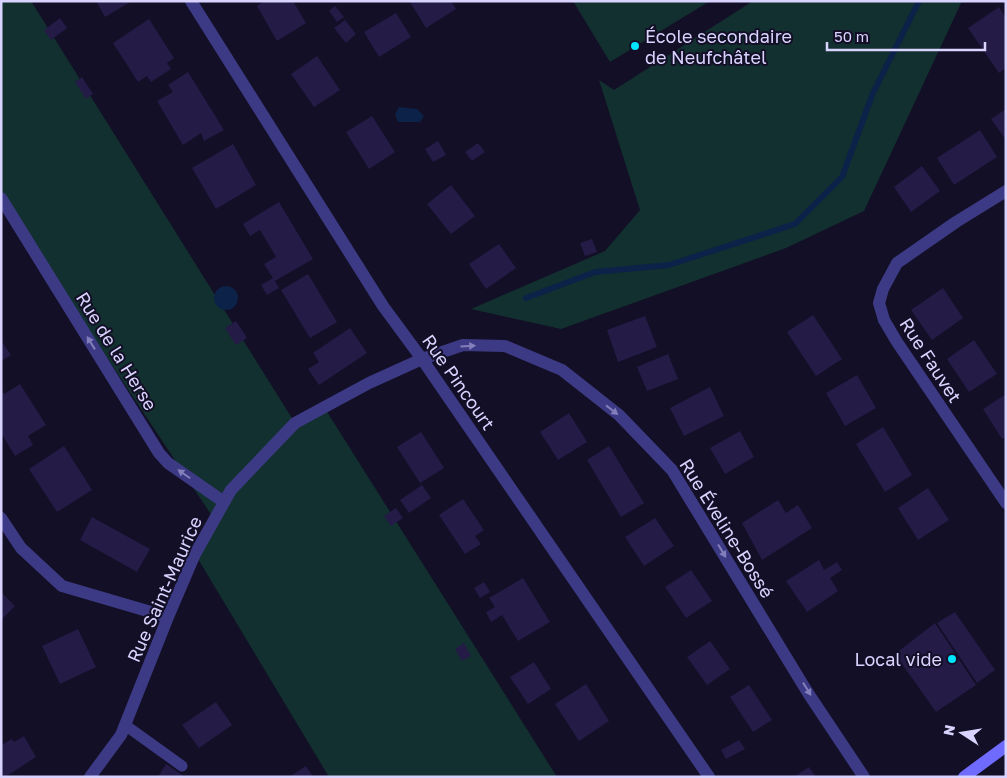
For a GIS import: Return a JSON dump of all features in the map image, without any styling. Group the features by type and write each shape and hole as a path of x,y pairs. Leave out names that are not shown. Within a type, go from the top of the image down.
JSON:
{"main road":[{"path":"964,777 1006,746"}],"street":[{"name":"Rue Pincourt","path":"191,1 384,306 709,777"},
{"name":"Rue Fauvet","path":"1006,191 956,222 897,264 883,289 879,303 884,320 897,342 1006,503"},
{"name":"Rue de la Herse","path":"1,198 159,453 168,463 224,502"},
{"name":"Rue Éveline-Bossé","path":"422,359 463,345 505,346 562,370 619,415 672,470 808,693 864,777"},
{"name":"Rue Saint-Maurice","path":"90,777 121,735 195,554 231,490 295,423 369,383 422,359"},
{"path":"1,518 21,548 62,586 168,617"}],"lane":[{"path":"125,725 182,766"}],"green space":[{"path":"1,1 31,1 295,423 324,407 557,777 329,777 195,554 214,519 1,198"},
{"path":"573,1 710,1 610,62"},
{"path":"753,1 962,1 864,211 786,248 561,329 471,309 605,251 640,210 599,80 614,90"}],"water":[{"path":"399,107 417,109 424,116 420,122 398,122 395,114"},
{"path":"226,286 234,290 238,298 234,306 226,310 218,306 214,298 218,290"}],"building":[{"path":"96,1 132,1 105,17"},
{"path":"264,1 293,1 306,23 277,41 257,6"},
{"path":"411,1 451,1 456,9 426,28"},
{"path":"335,6 344,17 337,22 329,11"},
{"path":"999,7 1006,18 1006,68 999,73 968,28"},
{"path":"396,13 411,37 379,57 364,32"},
{"path":"60,18 67,28 51,40 44,30"},
{"path":"149,19 174,58 167,63 171,69 151,82 147,76 138,82 113,43"},
{"path":"345,20 356,34 346,43 334,28"},
{"path":"317,56 340,90 314,107 291,74"},
{"path":"188,72 224,130 204,141 201,133 183,145 157,101 173,92 168,85"},
{"path":"82,77 93,94 86,99 75,82"},
{"path":"1006,109 1006,140 991,119"},
{"path":"372,116 395,152 369,169 346,132"},
{"path":"980,130 997,157 954,185 937,158"},
{"path":"438,141 446,155 433,162 425,149"},
{"path":"478,143 485,152 472,161 465,152"},
{"path":"233,144 256,185 216,209 192,168"},
{"path":"922,166 940,191 911,212 894,187"},
{"path":"451,185 475,216 451,234 427,204"},
{"path":"279,202 313,259 275,281 279,288 267,295 261,285 273,278 264,264 276,257 260,230 250,236 243,224"},
{"path":"592,239 597,252 585,256 580,243"},
{"path":"499,244 516,268 486,289 469,264"},
{"path":"308,274 337,322 310,338 281,290"},
{"path":"943,288 963,318 932,340 911,310"},
{"path":"813,315 842,359 816,376 787,332"},
{"path":"645,316 657,347 618,362 607,330"},
{"path":"236,321 247,338 236,345 225,328"},
{"path":"350,328 367,353 319,385 308,369 319,362 313,353"},
{"path":"1,340 11,355 1,361"},
{"path":"974,340 997,374 969,392 947,359"},
{"path":"668,354 678,379 647,391 637,367"},
{"path":"857,375 876,408 845,426 826,393"},
{"path":"20,384 46,425 28,436 33,445 15,456 1,433 1,388 4,394"},
{"path":"710,387 724,416 684,436 670,408"},
{"path":"1006,394 1006,437 1002,439 983,409"},
{"path":"569,413 587,442 558,460 540,432"},
{"path":"883,427 912,475 885,492 856,444"},
{"path":"740,431 754,457 725,474 710,448"},
{"path":"421,432 444,468 420,483 397,447"},
{"path":"64,446 92,490 57,512 29,469"},
{"path":"609,446 644,503 621,517 587,460"},
{"path":"422,485 431,498 409,513 400,500"},
{"path":"928,488 949,520 918,540 898,508"},
{"path":"463,499 484,530 475,536 481,544 465,554 439,515"},
{"path":"778,500 786,513 798,505 812,528 762,560 742,523"},
{"path":"396,508 403,518 391,526 384,516"},
{"path":"92,517 150,549 137,572 80,540"},
{"path":"655,518 674,546 644,566 625,537"},
{"path":"819,560 824,570 837,562 842,570 830,578 838,591 807,612 786,581"},
{"path":"691,570 712,601 686,618 665,587"},
{"path":"523,578 550,622 518,641 502,615 491,622 486,612 495,607 489,598"},
{"path":"484,582 490,592 480,598 474,588"},
{"path":"1,592 15,606 1,620"},
{"path":"955,612 995,670 977,683 937,623"},
{"path":"935,623 976,685 936,712 895,654"},
{"path":"78,629 96,667 60,684 42,646"},
{"path":"710,641 730,669 707,685 687,657"},
{"path":"464,643 471,656 462,661 455,649"},
{"path":"534,662 551,689 528,704 510,677"},
{"path":"586,684 609,721 579,741 555,704"},
{"path":"749,685 772,720 753,732 730,697"},
{"path":"216,702 232,725 199,748 182,725"},
{"path":"24,736 36,757 5,777 1,777 1,745 12,739 14,742"},
{"path":"739,740 745,749 726,759 721,750"},
{"path":"166,764 185,777 158,777"},
{"path":"306,766 313,777 289,777"},
{"path":"809,767 816,777 794,777"}],"waterway":[{"path":"526,298 595,272 669,265 795,224 842,177 873,93 919,1"}],"place":[{"name":"École secondaire de Neufchâtel","path":"635,46"},
{"name":"Local vide","path":"952,659"}]}
